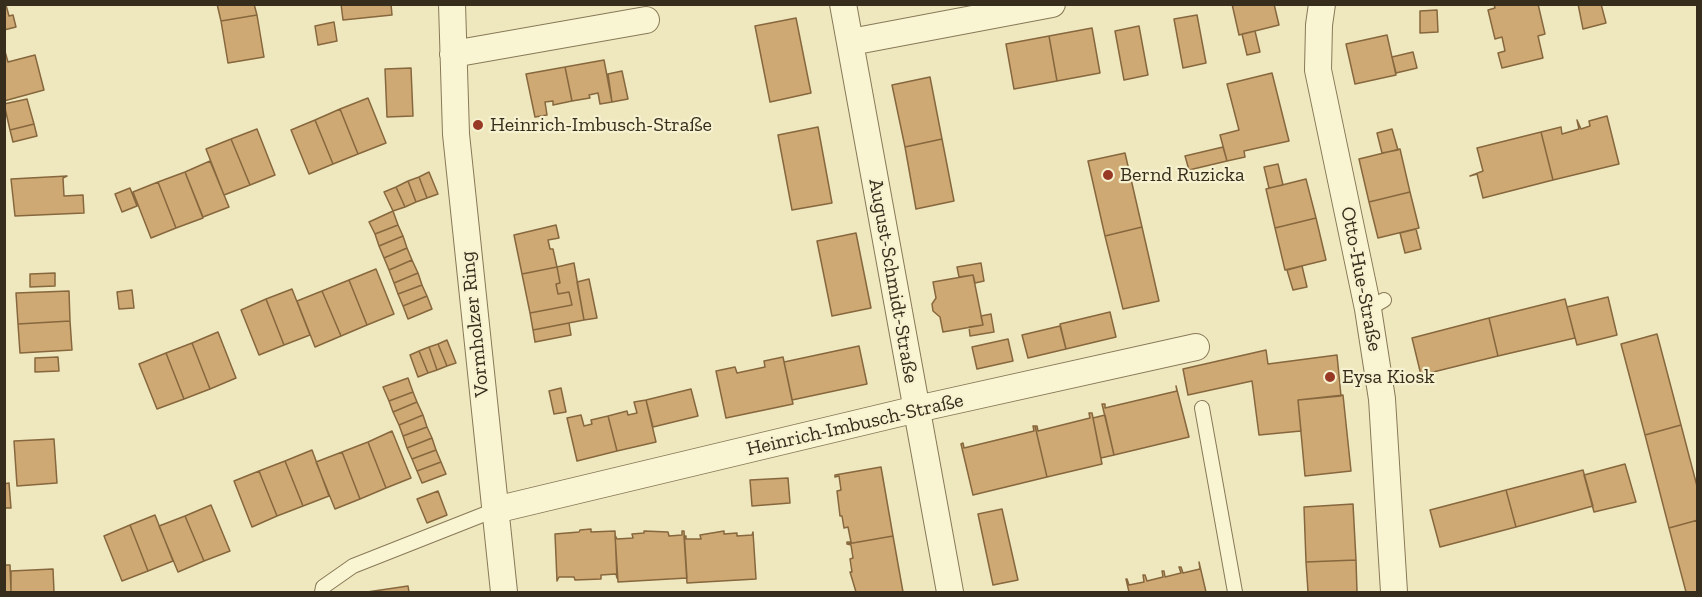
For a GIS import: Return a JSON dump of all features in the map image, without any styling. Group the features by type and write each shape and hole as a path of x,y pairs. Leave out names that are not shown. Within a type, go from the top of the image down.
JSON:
{"street":[{"name":"Vormholzer Ring","path":"452,4 456,134 504,592"},
{"name":"August-Schmidt-Straße","path":"843,4 950,592"},
{"path":"851,42 1052,4"},
{"name":"Otto-Hue-Straße","path":"1322,4 1318,70 1376,304 1394,592"},
{"path":"453,54 646,20"},
{"name":"Heinrich-Imbusch-Straße","path":"495,510 917,409 1196,348"}],"lane":[{"path":"1202,408 1235,592"},
{"name":"Heinrich-Imbusch-Straße","path":"322,592 323,587 353,566 495,510"}],"building":[{"path":"217,4 254,4 257,15 221,21"},
{"path":"341,4 391,4 392,15 343,20"},
{"path":"1232,4 1274,4 1279,25 1239,35"},
{"path":"1494,4 1538,4 1545,34 1538,36 1543,58 1502,68 1498,53 1505,51 1502,37 1495,39 1488,10 1495,8"},
{"path":"1578,4 1601,4 1606,23 1583,29"},
{"path":"6,5 9,16 13,15 16,27 4,30 4,6"},
{"path":"1437,10 1438,32 1420,33 1420,11"},
{"path":"257,15 264,57 228,63 221,21"},
{"path":"1197,15 1206,63 1183,68 1174,19"},
{"path":"796,18 811,93 770,102 755,26"},
{"path":"334,22 337,41 318,45 315,26"},
{"path":"1139,26 1148,75 1124,80 1115,31"},
{"path":"1092,28 1100,73 1057,81 1049,36"},
{"path":"1255,31 1260,52 1247,55 1242,34"},
{"path":"1387,35 1396,75 1355,84 1346,44"},
{"path":"1049,36 1057,81 1014,89 1006,44"},
{"path":"4,48 8,62 35,55 44,90 4,101"},
{"path":"1413,52 1417,68 1396,73 1392,57"},
{"path":"604,60 612,102 600,104 598,93 589,95 590,98 572,101 565,67"},
{"path":"565,67 572,101 553,105 553,101 545,102 547,115 535,117 526,74"},
{"path":"411,68 413,116 387,117 385,69"},
{"path":"622,71 628,99 612,102 608,74"},
{"path":"1272,73 1289,141 1244,151 1245,157 1227,161 1220,135 1239,130 1227,84"},
{"path":"930,77 942,139 905,147 892,85"},
{"path":"368,98 386,143 358,154 340,109"},
{"path":"27,99 34,124 10,130 4,104"},
{"path":"340,109 358,154 333,164 315,120"},
{"path":"1607,116 1619,164 1553,180 1541,132 1561,127 1562,134 1579,129 1577,120 1581,129 1590,126 1589,121"},
{"path":"315,120 333,164 309,174 291,130"},
{"path":"34,124 37,136 13,142 10,130"},
{"path":"818,127 832,203 792,210 778,135"},
{"path":"257,129 275,175 250,185 231,139"},
{"path":"1392,129 1398,150 1382,153 1377,133"},
{"path":"1541,132 1553,180 1483,198 1477,174 1470,176 1483,171 1477,148"},
{"path":"231,139 250,185 224,195 206,149"},
{"path":"942,139 954,201 916,209 905,147"},
{"path":"1223,147 1227,161 1189,170 1185,156"},
{"path":"1400,149 1410,192 1369,202 1359,159"},
{"path":"1125,153 1142,227 1105,236 1088,161"},
{"path":"210,161 229,207 203,217 185,172"},
{"path":"1278,164 1283,185 1269,188 1264,167"},
{"path":"185,172 203,218 176,228 158,182"},
{"path":"429,172 438,194 427,198 419,177"},
{"path":"67,176 63,178 64,196 83,195 84,213 15,216 11,179"},
{"path":"419,177 427,198 416,202 408,181"},
{"path":"1306,179 1316,218 1275,228 1266,189"},
{"path":"408,181 416,202 405,207 396,187"},
{"path":"158,182 176,228 151,238 133,192"},
{"path":"396,187 405,207 393,211 384,192"},
{"path":"130,188 137,206 122,212 115,194"},
{"path":"1410,192 1419,228 1378,238 1369,202"},
{"path":"393,211 398,225 375,234 369,222"},
{"path":"1316,218 1326,260 1285,270 1275,228"},
{"path":"398,225 403,236 379,246 375,234"},
{"path":"556,225 559,238 548,240 550,249 553,249 557,267 522,274 514,235"},
{"path":"1142,227 1159,301 1123,309 1105,236"},
{"path":"1416,229 1421,249 1405,253 1400,233"},
{"path":"856,233 871,308 832,316 817,241"},
{"path":"403,236 407,248 384,258 379,246"},
{"path":"407,248 412,260 389,270 384,258"},
{"path":"412,260 418,273 394,283 389,270"},
{"path":"574,263 584,320 533,330 530,313 572,305 569,292 558,294 556,284 560,283 557,267"},
{"path":"981,263 984,281 975,283 973,275 959,277 957,267"},
{"path":"1302,266 1307,287 1293,290 1287,270"},
{"path":"557,267 560,283 556,284 558,294 569,292 572,305 530,313 522,274"},
{"path":"376,269 394,314 367,325 349,280"},
{"path":"55,273 55,286 30,287 30,274"},
{"path":"418,273 422,285 398,294 394,283"},
{"path":"973,275 983,325 943,332 940,317 933,311 932,304 936,298 933,282"},
{"path":"589,279 597,318 584,320 577,282"},
{"path":"349,280 367,325 341,336 322,291"},
{"path":"422,285 427,296 403,306 398,294"},
{"path":"292,289 310,335 284,345 266,299"},
{"path":"132,290 134,308 119,309 117,292"},
{"path":"69,291 70,321 18,324 16,293"},
{"path":"322,291 341,336 315,347 297,301"},
{"path":"427,296 432,309 408,319 403,306"},
{"path":"1608,297 1617,335 1577,345 1567,307"},
{"path":"266,299 284,345 259,355 241,310"},
{"path":"1565,299 1575,338 1498,356 1489,318"},
{"path":"1110,312 1116,337 1066,349 1060,324"},
{"path":"991,314 994,332 970,336 969,327 983,325 981,316"},
{"path":"1489,318 1498,356 1421,375 1412,338"},
{"path":"70,321 72,350 20,353 18,324"},
{"path":"569,323 571,335 535,342 533,330"},
{"path":"1060,326 1066,349 1028,358 1022,335"},
{"path":"218,332 236,378 210,389 192,343"},
{"path":"1657,334 1681,425 1645,435 1621,344"},
{"path":"1008,339 1013,361 977,369 972,347"},
{"path":"447,340 456,363 447,366 438,344"},
{"path":"192,343 210,389 184,399 166,353"},
{"path":"438,344 447,366 437,370 429,347"},
{"path":"859,346 867,384 792,400 784,362"},
{"path":"429,347 437,370 428,373 419,351"},
{"path":"1266,350 1268,364 1337,355 1341,396 1298,400 1301,431 1259,435 1252,381 1188,395 1183,369"},
{"path":"419,351 428,373 418,377 410,355"},
{"path":"166,353 184,399 157,409 139,364"},
{"path":"58,357 59,371 35,372 35,358"},
{"path":"783,357 793,404 726,418 716,371 735,367 737,373 765,367 764,361"},
{"path":"408,378 413,392 389,401 383,387"},
{"path":"1176,386 1189,437 1114,455 1102,404 1105,404 1105,408 1177,391"},
{"path":"561,388 566,412 554,414 549,391"},
{"path":"691,389 698,416 653,427 646,400"},
{"path":"413,392 417,402 393,412 389,401"},
{"path":"1343,395 1351,471 1305,476 1298,400"},
{"path":"646,400 656,442 617,451 608,416 627,411 628,415 637,413 634,402"},
{"path":"417,402 423,415 399,425 393,412"},
{"path":"1089,413 1092,413 1102,464 1047,477 1035,426 1038,431 1090,418"},
{"path":"423,415 427,427 403,436 399,425"},
{"path":"581,415 584,426 592,424 591,420 608,416 617,451 577,461 567,418"},
{"path":"1105,415 1114,455 1101,458 1093,418"},
{"path":"1681,425 1698,490 1698,520 1669,528 1645,435"},
{"path":"1033,426 1035,426 1047,477 973,495 961,444 963,443 964,448 1034,431"},
{"path":"427,427 432,438 407,448 403,436"},
{"path":"392,431 411,478 386,488 368,442"},
{"path":"432,438 436,450 412,459 407,448"},
{"path":"54,439 57,483 17,486 14,441"},
{"path":"368,442 386,488 360,499 342,452"},
{"path":"312,450 329,496 303,506 285,461"},
{"path":"436,450 441,462 417,471 412,459"},
{"path":"342,452 360,499 335,509 316,462"},
{"path":"285,461 303,506 277,516 259,471"},
{"path":"441,462 446,474 422,483 417,471"},
{"path":"1625,464 1636,502 1594,512 1584,475"},
{"path":"881,467 893,536 847,544 851,542 848,527 844,528 842,516 840,516 837,491 841,490 839,476 835,477 835,475"},
{"path":"1583,470 1593,506 1516,527 1506,490"},
{"path":"259,471 277,516 252,527 234,481"},
{"path":"788,478 790,503 752,506 750,480"},
{"path":"9,483 11,508 4,508 4,484"},
{"path":"1506,490 1516,527 1440,547 1430,510"},
{"path":"438,491 447,515 427,523 417,499"},
{"path":"1353,504 1356,560 1306,562 1304,507"},
{"path":"211,505 230,551 204,561 185,516"},
{"path":"1002,509 1018,580 993,585 978,514"},
{"path":"155,515 173,561 148,571 130,525"},
{"path":"185,516 204,561 178,572 159,526"},
{"path":"1698,520 1698,592 1686,592 1669,528"},
{"path":"130,525 148,571 122,581 104,536"},
{"path":"591,529 591,532 615,531 617,578 616,574 601,575 601,579 575,580 574,577 559,577 557,581 555,534"},
{"path":"644,531 668,532 669,536 682,535 684,531 687,578 618,582 615,535 617,539 633,538 632,534 644,533"},
{"path":"724,531 724,534 737,533 737,536 752,535 753,532 756,579 687,583 684,536 686,539 701,539 700,535"},
{"path":"893,536 903,592 856,592 850,572 852,572 850,559 853,558 851,545 847,544"},
{"path":"1356,560 1357,592 1308,592 1306,562"},
{"path":"1199,562 1206,592 1129,592 1126,579 1129,585 1144,582 1143,575 1147,581 1163,577 1162,571 1164,571 1165,577 1181,573 1179,567 1183,573 1200,569"},
{"path":"4,565 10,565 11,592 4,592"},
{"path":"53,569 54,592 11,592 11,571"},
{"path":"408,586 409,592 367,592"}],"place":[{"name":"Heinrich-Imbusch-Straße","path":"478,125"},
{"name":"Bernd Ruzicka","path":"1108,175"},
{"name":"Eysa Kiosk","path":"1330,377"}]}
